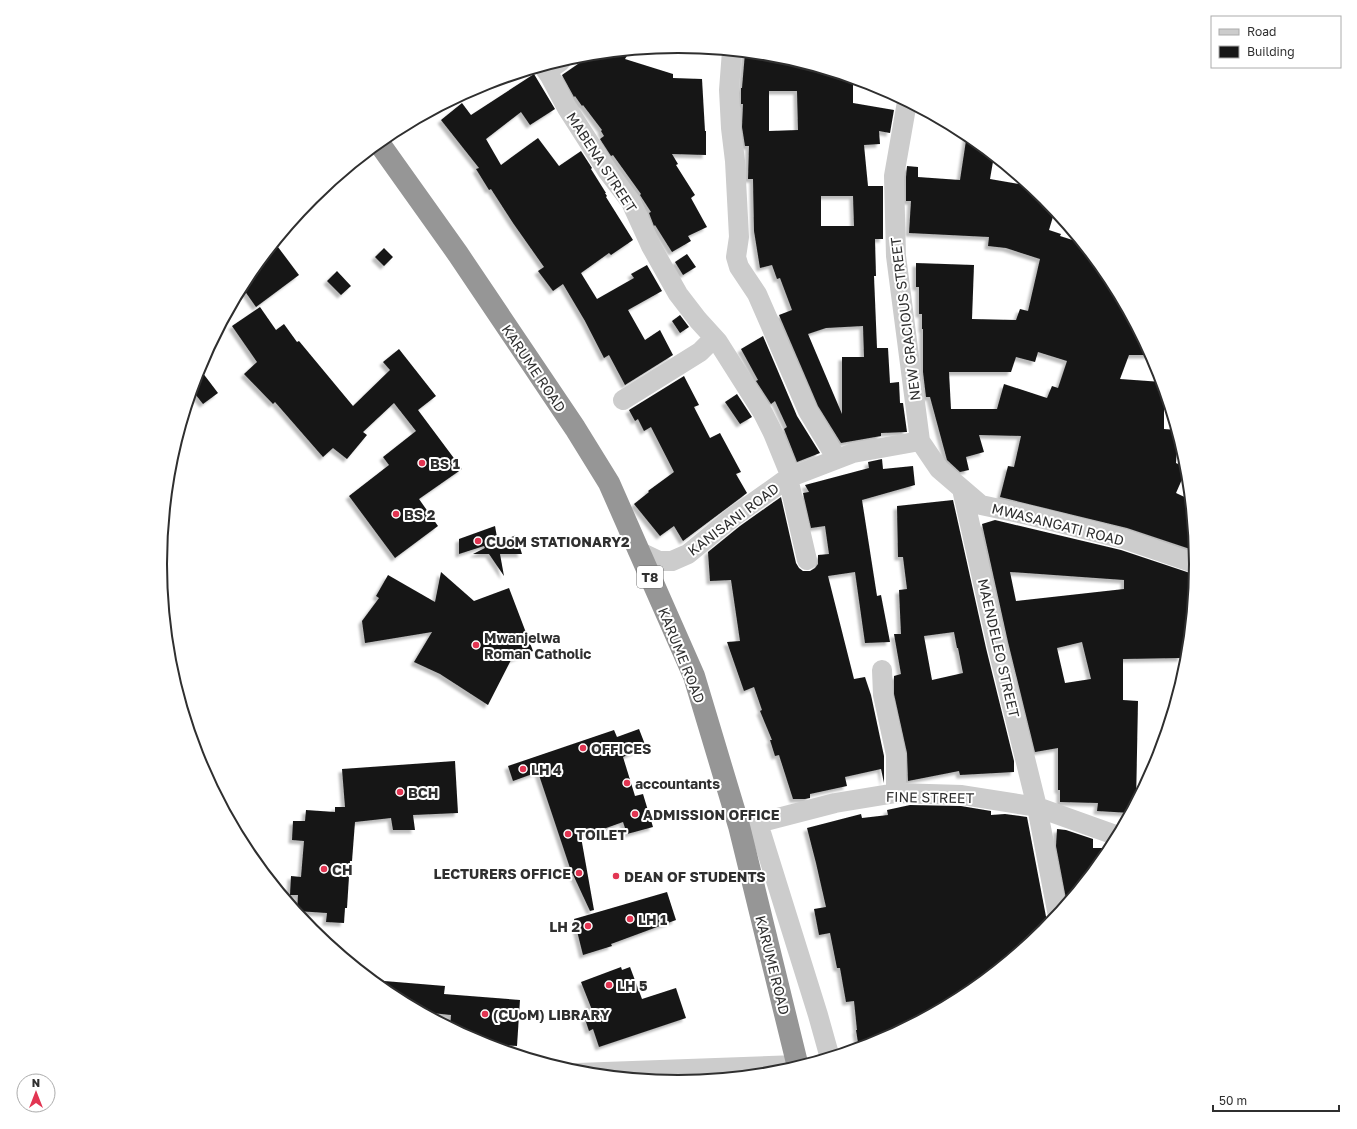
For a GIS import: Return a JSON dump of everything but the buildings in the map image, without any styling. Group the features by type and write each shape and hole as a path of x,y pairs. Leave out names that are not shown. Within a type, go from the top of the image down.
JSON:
{"highway":[{"name":"KARUME ROAD","path":"382,148 458,254 575,428 609,483 694,676 748,824 797,1062"}],"street":[{"path":"732,56 729,90 739,238 736,257 739,267 759,300 808,411 837,459"},
{"name":"MABENA STREET","path":"551,69 567,108 608,172 631,202 651,246 678,294 716,340 763,414 773,433 790,478 806,560"},
{"name":"NEW GRACIOUS STREET","path":"906,107 894,176 896,256 920,441"},
{"path":"623,400 700,352 716,340"},
{"name":"KANISANI ROAD","path":"638,551 659,561 672,562 688,554 733,517 790,478 853,453 920,441"},
{"name":"MWASANGATI ROAD","path":"920,441 939,469 981,505 1124,539 1190,562"},
{"name":"MAENDELEO STREET","path":"962,489 997,645 1037,807 1057,909"},
{"path":"882,670 883,695 896,755 896,793"},
{"name":"FINE STREET","path":"748,824 835,803 896,793 962,795 1037,807 1113,834"},
{"path":"748,824 828,1054"},
{"path":"611,1072 774,1067"}],"place":[{"name":"BS 1","path":"422,463"},
{"name":"BS 2","path":"396,514"},
{"name":"CUoM STATIONARY2","path":"478,541"},
{"name":"Mwanjelwa Roman Catholic","path":"476,645"},
{"name":"OFFICES","path":"583,748"},
{"name":"LH 4","path":"523,769"},
{"name":"accountants","path":"627,783"},
{"name":"BCH","path":"400,792"},
{"name":"ADMISSION OFFICE","path":"635,814"},
{"name":"TOILET","path":"568,834"},
{"name":"CH","path":"324,869"},
{"name":"LECTURERS OFFICE","path":"579,873"},
{"name":"DEAN OF STUDENTS","path":"616,876"},
{"name":"LH 1","path":"630,919"},
{"name":"LH 2","path":"588,926"},
{"name":"LH 5","path":"609,985"},
{"name":"(CUoM) LIBRARY","path":"485,1014"}]}
